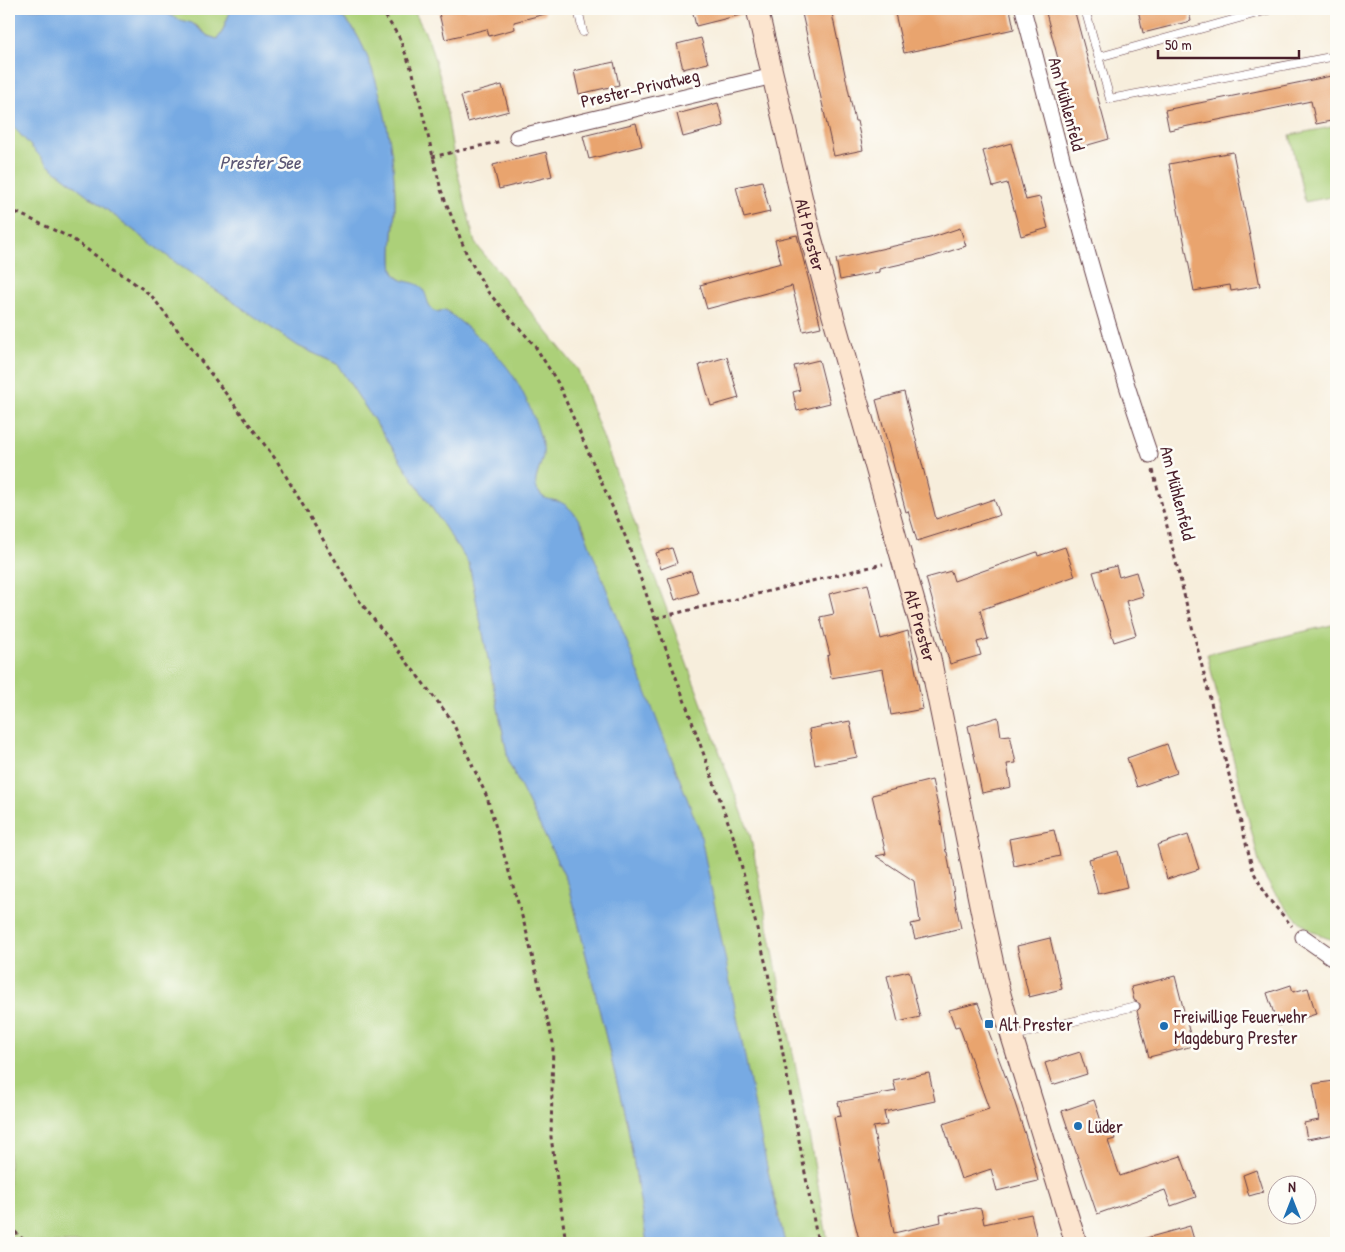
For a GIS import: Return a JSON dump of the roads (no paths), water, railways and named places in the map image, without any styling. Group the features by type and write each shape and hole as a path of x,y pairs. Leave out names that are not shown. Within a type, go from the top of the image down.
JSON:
{"main road":[{"name":"Alt Prester","path":"757,9 811,238 932,666 998,987 1076,1243"}],"street":[{"name":"Am Mühlenfeld","path":"1023,9 1102,304 1124,380 1150,455"},
{"name":"Prester-Privatweg","path":"517,137 773,76"},
{"path":"1303,937 1336,960"}],"lane":[{"path":"578,9 583,32"},
{"path":"1085,9 1110,99 1336,56"},
{"path":"1099,57 1272,9"},
{"path":"1012,1037 1135,1006"}],"water":[{"name":"Prester See","path":"9,9 159,9 177,19 192,23 208,36 217,39 232,9 332,9 347,21 354,30 364,48 372,69 390,140 395,187 392,259 394,272 402,280 420,286 434,311 445,310 482,341 508,368 518,385 535,420 543,447 536,487 544,498 561,503 569,508 576,515 583,528 700,832 767,1167 785,1243 647,1243 628,1128 569,885 509,763 469,564 337,364 298,346 179,265 48,165 9,122"}],"place":[{"name":"Alt Prester","path":"989,1024"},
{"name":"Freiwillige Feuerwehr Magdeburg Prester","path":"1164,1026"},
{"name":"Lüder","path":"1078,1126"}]}
